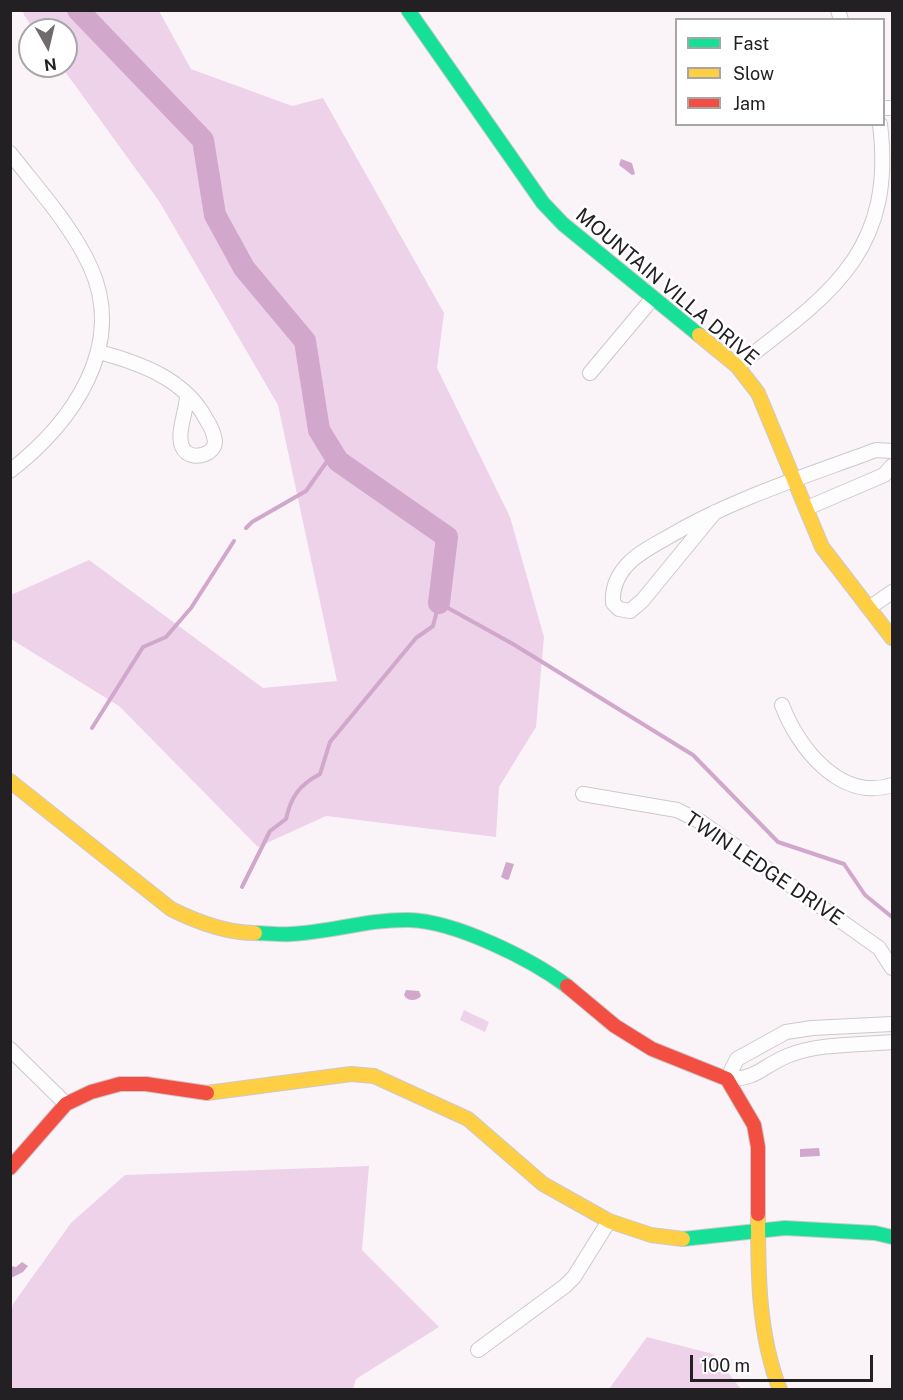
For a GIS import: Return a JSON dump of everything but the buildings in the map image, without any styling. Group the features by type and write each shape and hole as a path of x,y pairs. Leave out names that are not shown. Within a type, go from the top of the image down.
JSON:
{"street":[{"name":"MOUNTAIN VILLA DRIVE","path":"408,10 543,203 563,224 652,299 737,366 758,393 822,547 892,638"},
{"path":"737,366 813,308 854,262 869,231 880,196 882,144 880,126"},
{"path":"10,153 73,236 90,267 100,305 102,324 99,352 86,388 61,422 36,449 10,471"},
{"path":"590,373 652,299"},
{"path":"99,352 136,362 170,379 188,396"},
{"path":"715,512 642,601 630,611 619,609 613,603 612,590 625,567 690,524 715,512 795,480 876,450 892,451"},
{"path":"807,508 884,475 892,466"},
{"path":"869,608 892,592"},
{"path":"782,705 791,730 832,776 857,789 892,785"},
{"path":"10,781 139,886 171,909 198,922 242,933 292,934 363,923 410,920 471,933 566,984 615,1026 652,1048 727,1079 746,1079 787,1056 813,1049 892,1042"},
{"name":"TWIN LEDGE DRIVE","path":"583,794 668,808 701,822 879,948 892,968"},
{"path":"727,1079 737,1059 786,1032 812,1028 892,1024"},
{"path":"10,1050 66,1104"},
{"path":"10,1168 66,1104 91,1092 120,1084 146,1084 202,1094 351,1074 374,1076 468,1119 543,1184 609,1221 673,1240 785,1228 875,1233 892,1237"},
{"path":"727,1079 754,1125 758,1147 759,1230 766,1345 769,1367 780,1389"},
{"path":"478,1350 565,1286 574,1277 609,1221"}],"shaded area":[{"path":"23,11 159,11 191,69 292,106 323,98 444,313 437,368 510,517 544,637 536,727 499,787 496,837 326,816 258,847 119,706 11,639 11,595 89,560 263,688 337,681 278,405 159,201 70,78 78,78 78,18 26,18"},
{"path":"621,159 632,163 635,174 632,175 619,165"},
{"path":"506,862 514,864 507,880 501,877"},
{"path":"406,990 419,991 421,996 415,1000 407,999 404,995"},
{"path":"464,1010 489,1022 485,1032 460,1020"},
{"path":"819,1148 820,1156 800,1157 800,1149"},
{"path":"369,1166 362,1250 439,1327 356,1379 353,1389 11,1389 10,1320 13,1304 71,1223 125,1175"},
{"path":"22,1262 28,1266 23,1272 11,1278 11,1266 16,1267"},
{"path":"647,1337 713,1354 741,1389 609,1389"}],"waterway":[{"path":"78,10 203,140 215,215 244,268 305,341 319,430 338,461 447,537 439,603"},
{"path":"246,528 252,522 306,491 333,453"},
{"path":"92,728 143,647 166,637 191,608 234,541"},
{"path":"242,887 270,831 286,819 290,804 301,787 320,774 330,742 416,638 433,626 439,603 513,644 693,755 778,842 844,864 865,895 892,917"}],"traffic: fast":[{"path":"408,10 543,203 563,224 699,335"},
{"path":"255,933 306,933 394,920 428,922 492,943 534,964 567,986"},
{"path":"683,1239 785,1228 875,1233 892,1237"}],"traffic: slow":[{"path":"699,335 737,366 758,393 822,547 892,638"},
{"path":"10,781 171,909 212,926 255,933"},
{"path":"207,1093 351,1074 374,1076 468,1119 543,1184 609,1221 651,1235 683,1239"},
{"path":"758,1214 759,1281 763,1325 780,1390"}],"traffic: jam":[{"path":"567,986 615,1026 652,1049 727,1079 754,1125 758,1147 758,1214"},
{"path":"10,1168 66,1104 91,1092 120,1084 146,1084 207,1093"}]}
